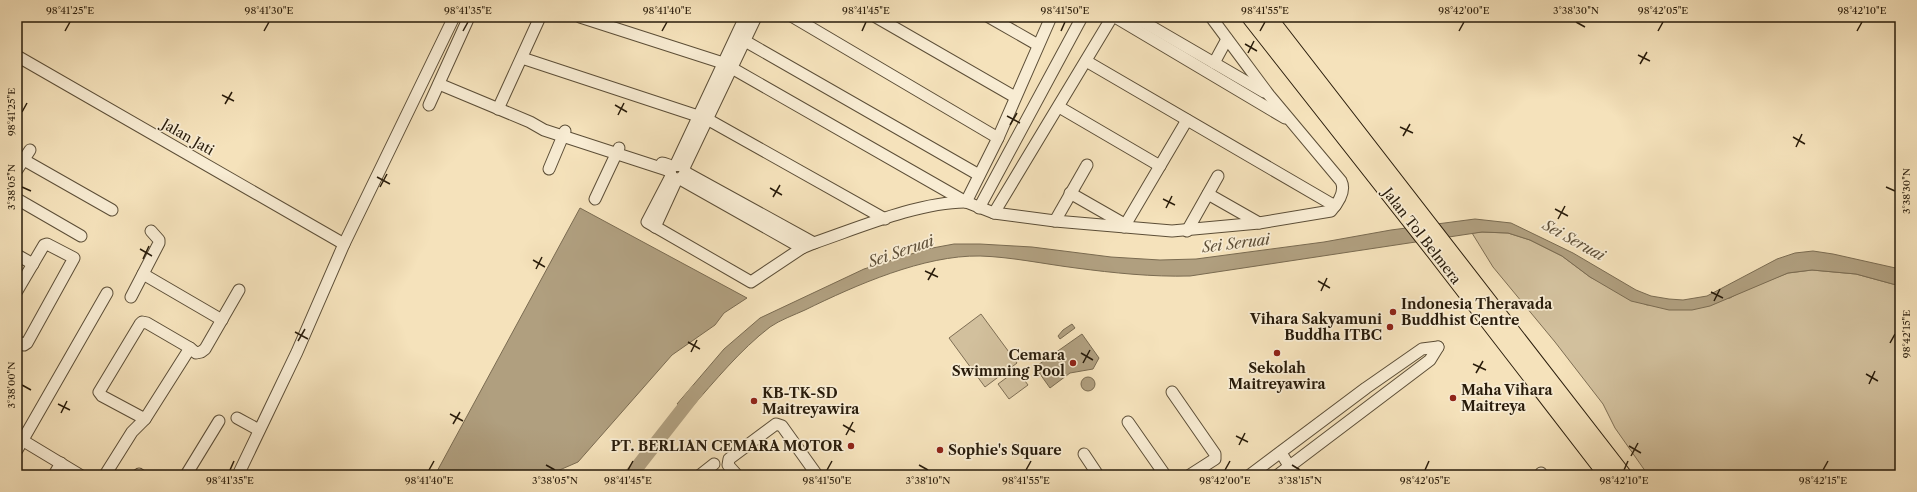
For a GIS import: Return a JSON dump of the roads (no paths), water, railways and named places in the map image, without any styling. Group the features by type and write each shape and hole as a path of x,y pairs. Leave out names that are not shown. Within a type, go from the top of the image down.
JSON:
{"highway":[{"name":"Jalan Tol Belmera","path":"1250,17 1415,217 1623,475"},
{"name":"Jalan Tol Belmera","path":"1268,17 1415,217"},
{"name":"Jalan Tol Belmera","path":"1440,249 1607,475"}],"street":[{"path":"238,475 297,352 344,244 454,17"},
{"path":"429,105 469,17"},
{"path":"498,109 540,17"},
{"path":"580,17 727,65 966,202 994,213 1172,231 1187,231 1259,223 1329,212 1335,206 1343,191 1343,185 1269,95 1211,17"},
{"path":"745,17 727,65 677,172 646,221 751,282 802,248 814,243 884,219 946,203 966,202"},
{"path":"727,65 745,41 756,17"},
{"path":"793,17 998,138"},
{"path":"876,17 1016,97"},
{"path":"989,17 1038,44"},
{"path":"966,202 998,138 1051,17"},
{"path":"979,208 1082,17"},
{"path":"994,213 1113,17 1292,122"},
{"path":"1135,17 1269,95"},
{"path":"1214,63 1227,39"},
{"path":"745,41 979,175"},
{"name":"Jalan Jati","path":"17,56 344,244"},
{"path":"522,58 703,118 884,219"},
{"path":"1086,61 1335,206"},
{"path":"439,84 530,122 677,172 814,243"},
{"path":"1059,107 1160,166"},
{"path":"1125,226 1187,120"},
{"path":"549,169 564,134"},
{"path":"17,170 30,150"},
{"path":"595,199 618,151"},
{"path":"24,160 112,210"},
{"path":"1055,220 1087,165"},
{"path":"677,172 802,248"},
{"path":"1187,231 1218,176"},
{"path":"1070,193 1125,226"},
{"path":"1208,194 1259,223"},
{"path":"17,199 81,236"},
{"path":"131,297 159,244 159,240 151,231"},
{"path":"17,291 42,246 45,244 74,260 27,343 24,345 17,341"},
{"path":"17,255 33,264"},
{"path":"143,274 222,320"},
{"path":"145,419 102,396 99,392 140,324 142,322 147,323 196,352 201,352 239,290"},
{"path":"80,475 61,463 19,442 107,293"},
{"path":"1250,475 1352,398 1422,349 1438,347 1430,360 1362,410 1292,471 1278,475"},
{"path":"105,475 132,432 145,419 190,348"},
{"path":"1172,392 1216,454 1215,459 1190,475"},
{"path":"1352,398 1362,410"},
{"path":"237,418 259,430"},
{"path":"186,475 219,421"},
{"path":"1128,422 1165,475"},
{"path":"736,475 728,465 729,459 775,424 778,424 782,426 817,475"},
{"path":"1281,453 1292,471"},
{"path":"1084,454 1098,475"},
{"path":"54,475 61,463"},
{"path":"700,475 714,464"}],"waterway":[{"name":"Sei Seruai","path":"631,475 696,392"}],"place":[{"name":"Indonesia Theravada Buddhist Centre","path":"1393,312"},
{"name":"Vihara Sakyamuni Buddha ITBC","path":"1390,327"},
{"name":"Sekolah Maitreyawira","path":"1277,353"},
{"name":"Cemara Swimming Pool","path":"1073,363"},
{"name":"Maha Vihara Maitreya","path":"1453,398"},
{"name":"KB-TK-SD Maitreyawira","path":"754,401"},
{"name":"PT. BERLIAN CEMARA MOTOR","path":"851,446"},
{"name":"Sophie's Square","path":"940,450"}]}
